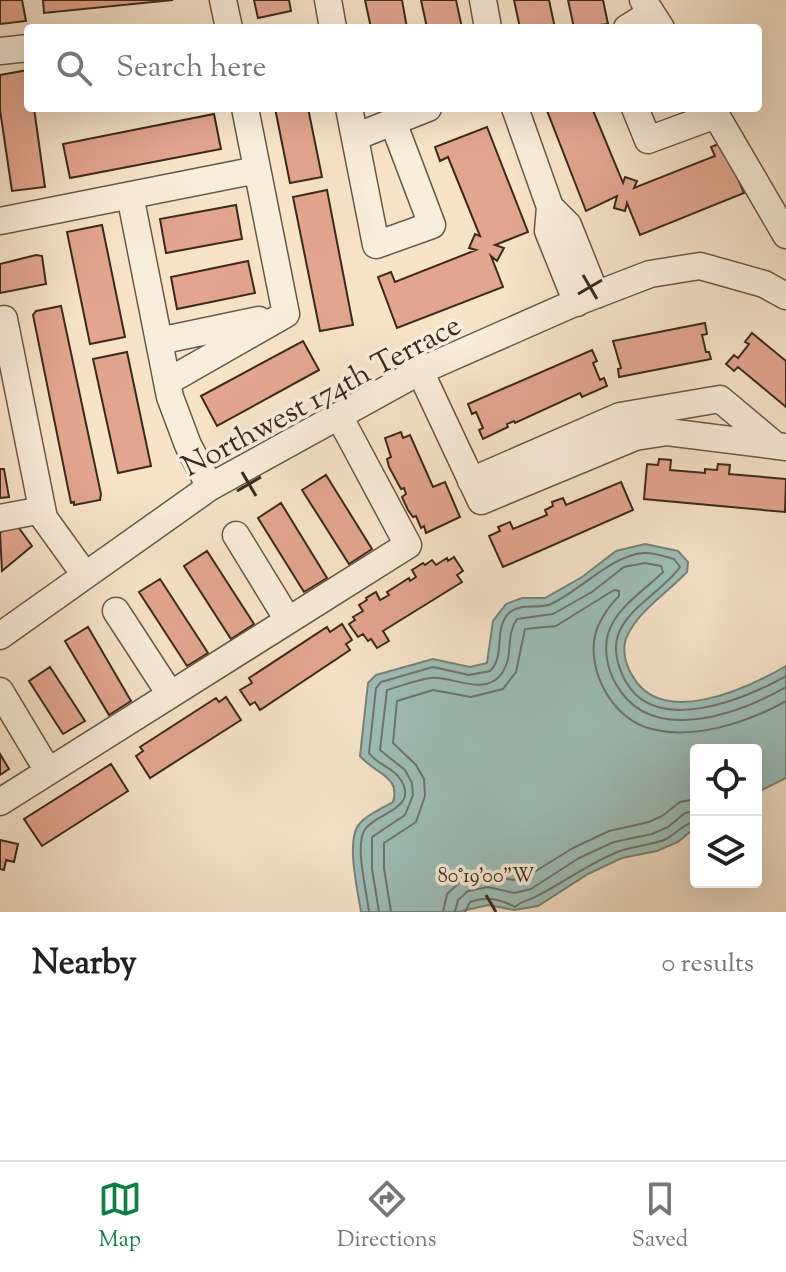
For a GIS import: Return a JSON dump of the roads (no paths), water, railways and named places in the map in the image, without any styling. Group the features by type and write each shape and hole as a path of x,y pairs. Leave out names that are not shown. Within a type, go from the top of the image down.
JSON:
{"street":[{"path":"223,0 224,24"},
{"path":"328,0 332,24"},
{"path":"483,0 487,24"},
{"path":"634,24 652,14"},
{"path":"0,51 24,48"},
{"path":"246,112 286,314"},
{"path":"350,112 376,245 432,225 393,122"},
{"path":"355,137 418,112"},
{"path":"516,112 550,207 548,231 587,299"},
{"path":"637,112 648,140 714,112 786,235"},
{"path":"0,221 257,170"},
{"path":"130,195 167,382 188,445 210,487"},
{"name":"Northwest 174th Terrace","path":"0,636 210,487 420,371 650,274 700,266 764,284 786,296"},
{"path":"159,341 286,314"},
{"path":"167,382 286,314"},
{"path":"0,320 4,319 44,518 85,575"},
{"path":"420,371 481,501 635,437 667,432 781,447"},
{"path":"471,481 620,416 720,399 781,447"},
{"path":"0,802 408,545 339,416"},
{"path":"0,518 42,510"},
{"path":"236,535 288,620"},
{"path":"116,611 170,694"},
{"path":"0,691 48,771"}],"water":[{"path":"645,544 678,551 688,562 687,572 647,609 628,634 625,644 627,666 645,691 663,700 683,702 705,699 749,685 786,666 786,778 762,790 762,744 690,744 690,832 678,842 657,851 622,858 588,874 538,906 514,910 488,905 458,912 361,912 353,841 360,823 393,802 394,793 390,781 360,756 368,683 376,675 433,659 470,667 487,663 493,621 506,604 522,598 545,598 582,577 616,551"}]}
